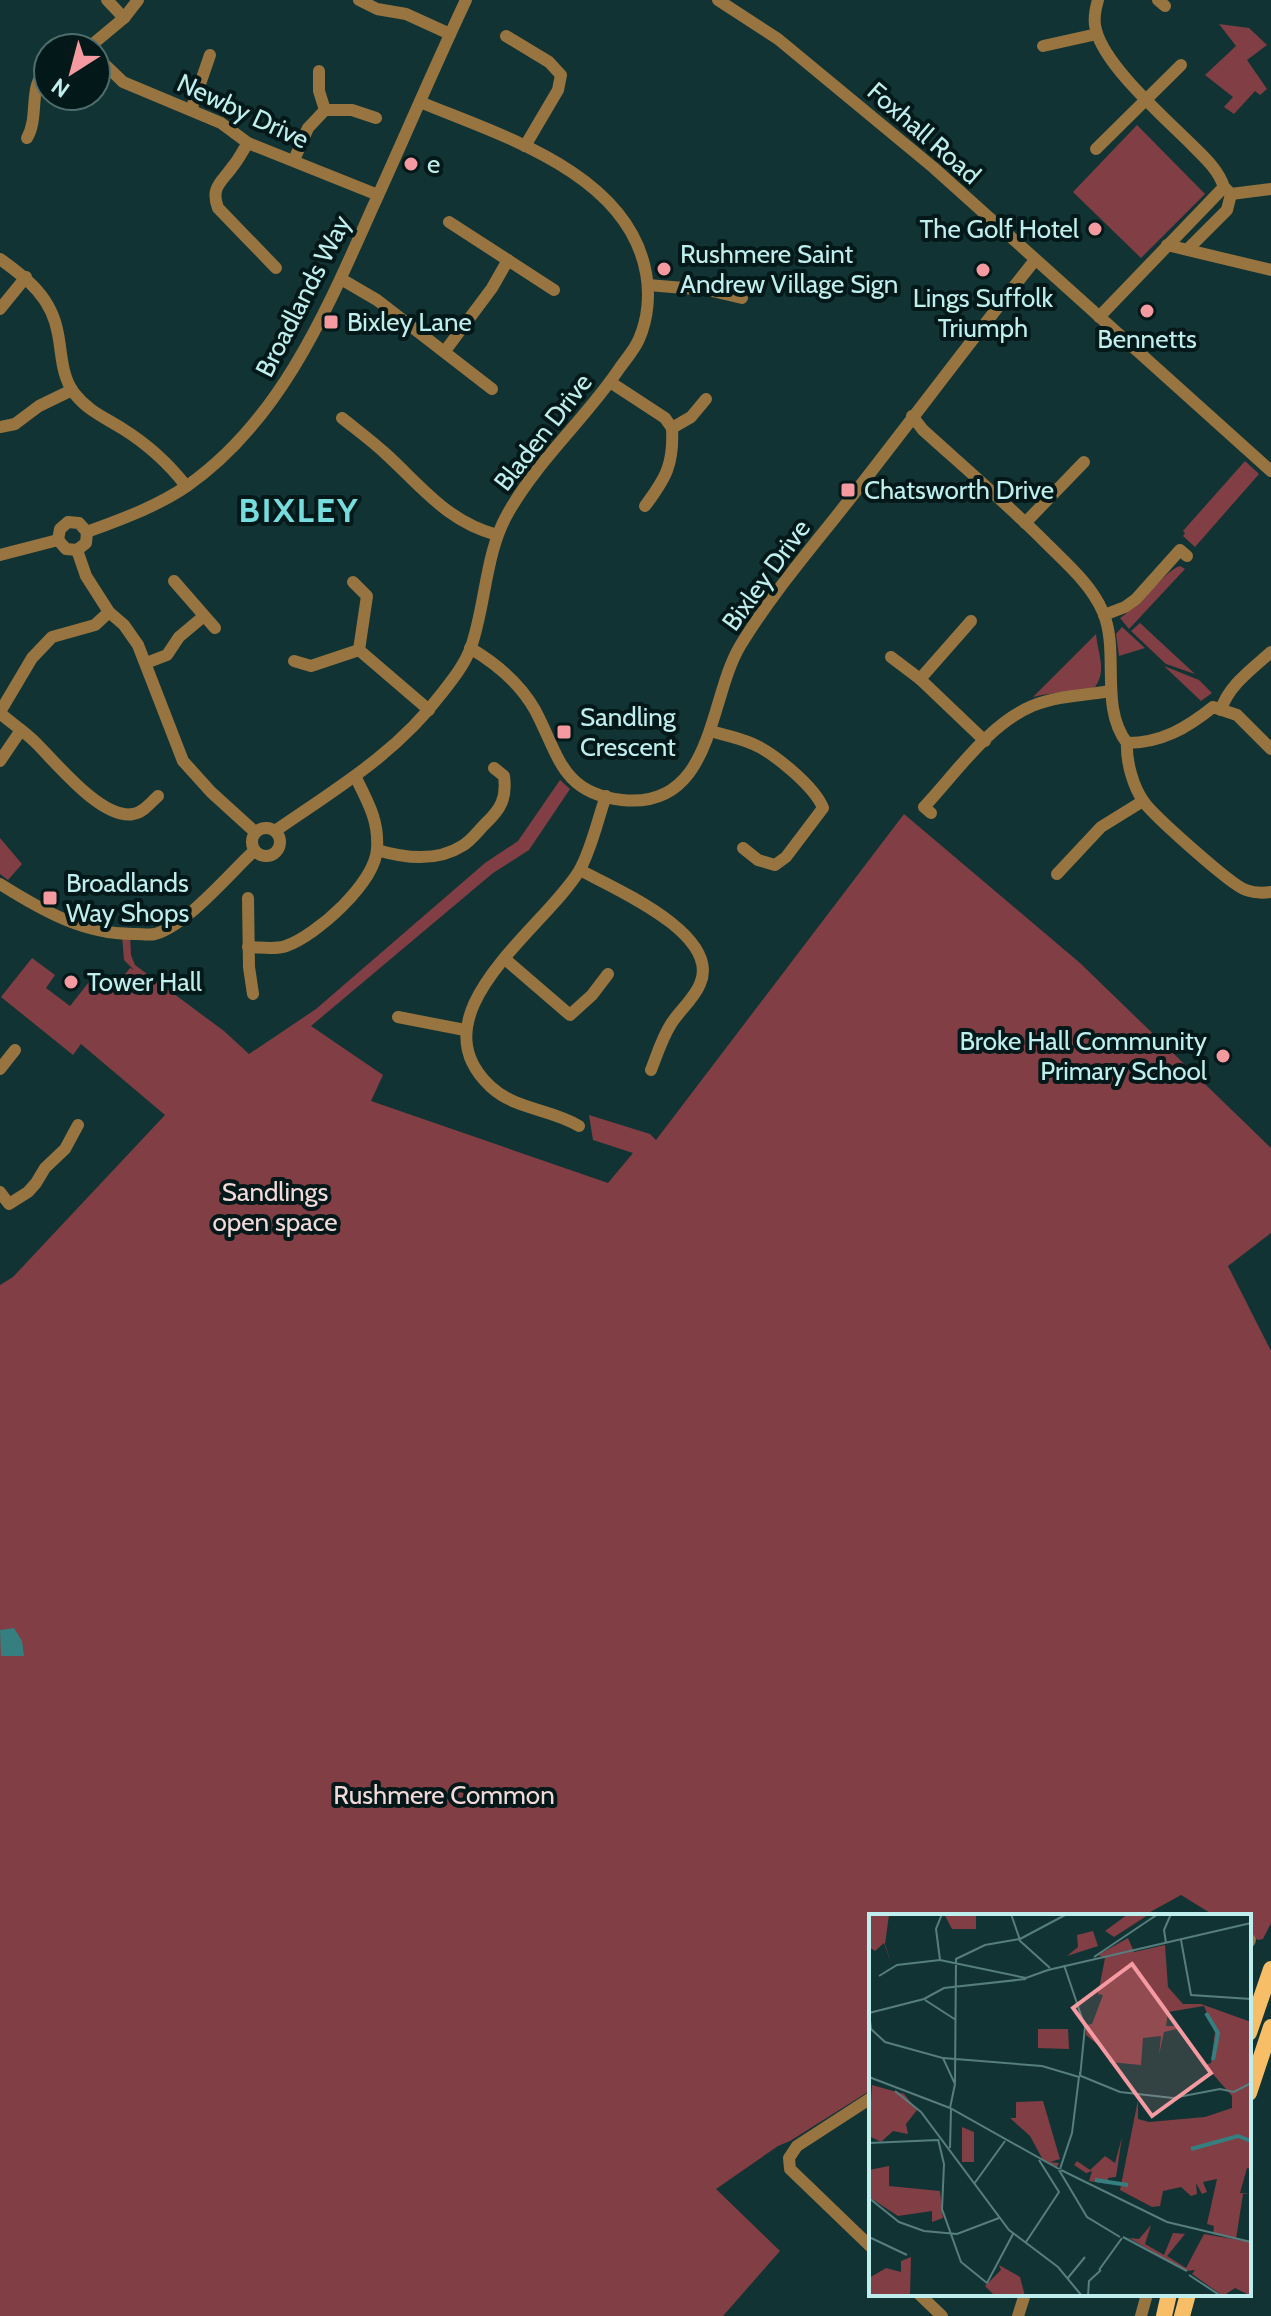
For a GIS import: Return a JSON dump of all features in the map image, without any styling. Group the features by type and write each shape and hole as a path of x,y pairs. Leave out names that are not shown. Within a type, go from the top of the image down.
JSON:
{"main road":[{"path":"1251,2027 1271,1969"},
{"path":"1251,2087 1270,2032"},
{"path":"1164,2316 1169,2296"},
{"path":"1182,2316 1187,2296"}],"street":[{"path":"107,0 124,18"},
{"path":"108,32 138,0"},
{"path":"359,0 377,9 406,14 450,34"},
{"name":"Broadlands Way","path":"87,532 150,508 186,486 218,461 263,415 285,382 341,279 466,0"},
{"name":"Foxhall Road","path":"718,0 778,39 934,168 1269,465"},
{"path":"1098,0 1095,12 1097,34 1113,61 1215,168 1227,190 1227,210 1188,249"},
{"path":"1043,46 1097,34"},
{"path":"506,36 549,62 561,75 558,90 525,146"},
{"path":"191,110 210,55"},
{"path":"1096,149 1181,65"},
{"name":"Newby Drive","path":"112,71 123,82 221,123 248,143 378,195"},
{"path":"319,71 319,91 325,110"},
{"name":"Bladen Drive","path":"275,831 356,778 392,750 456,676 470,648 497,535 507,514 524,488 610,382 639,340 646,313 648,285 643,257 633,233 618,211 576,175 525,146 420,102"},
{"path":"294,160 308,128 325,110 352,110 376,118"},
{"path":"27,138 36,112"},
{"path":"248,143 232,169 216,185 214,197 218,208 276,268"},
{"path":"1099,317 1167,245 1227,190 1271,189"},
{"path":"449,222 554,290"},
{"path":"1167,245 1271,270"},
{"path":"0,259 26,277 51,307 58,332 61,364 72,390 98,417 122,428 152,451 172,468 186,486"},
{"path":"445,351 492,288 508,260"},
{"name":"Bixley Drive","path":"470,648 511,678 534,708 561,767 570,778 606,796 623,800 661,795 677,785 701,756 741,645 912,416 1035,260"},
{"path":"0,309 26,277"},
{"path":"341,279 377,300 492,389"},
{"path":"648,285 708,290 742,298"},
{"path":"610,382 665,418 672,428 673,450 666,478 645,506"},
{"path":"0,427 15,424 39,406 72,390"},
{"path":"672,428 691,417 706,399"},
{"path":"912,416 1087,586 1104,615 1108,631 1111,691 1120,735 1127,743 1132,777 1143,801 1227,879 1246,890 1271,892"},
{"path":"342,418 384,451 440,506 470,527 497,535"},
{"path":"1025,523 1084,462"},
{"path":"68,522 79,523 87,532 86,543 77,550 66,549 58,540 60,529 68,522"},
{"path":"0,555 58,540"},
{"path":"77,550 86,576 109,612 124,625 138,645 183,761 211,792 255,832"},
{"path":"1104,615 1136,599 1180,550 1187,556"},
{"path":"174,581 215,628"},
{"path":"353,582 367,596 359,650"},
{"path":"109,612 95,625 52,637 32,658 0,712 91,797 123,815 140,812 158,796"},
{"path":"146,663 167,655 179,637 204,616"},
{"path":"920,679 971,621"},
{"path":"294,661 311,666 359,650"},
{"path":"359,650 429,710"},
{"path":"1221,710 1224,700 1240,680 1271,652"},
{"path":"891,657 920,679 985,741"},
{"path":"931,813 924,807 985,741 1009,720 1032,706 1058,698 1111,691"},
{"path":"1127,743 1147,743 1167,736 1213,707 1237,715 1271,749"},
{"path":"0,761 21,730"},
{"path":"710,731 762,749 819,797 823,808 786,857 775,865 758,860 743,848"},
{"path":"377,850 401,857 430,857 462,847 500,810 507,792 504,776 494,768"},
{"path":"248,947 284,947 305,935 349,901 371,872 377,850 375,813 356,778"},
{"path":"579,1126 518,1104 491,1087 471,1059 465,1030 475,998 580,870 606,796"},
{"path":"1057,874 1101,827 1143,801"},
{"path":"266,827 275,831 280,842 277,851 264,856 254,851 251,840 255,832 266,827"},
{"path":"1,886 83,928 122,935 156,933 200,904 254,851"},
{"path":"580,870 672,923 688,937 701,957 700,984 669,1026 651,1070"},
{"path":"248,898 248,947 253,994"},
{"path":"505,959 570,1015 592,995 608,974"},
{"path":"398,1017 465,1030"},
{"path":"1,1065 15,1050"},
{"path":"0,1192 5,1207 36,1183 45,1168 65,1149 78,1125"},
{"path":"869,2099 797,2146 789,2158 790,2169 869,2245"},
{"path":"921,2296 942,2316"},
{"path":"1018,2316 1024,2296"},
{"path":"1141,2316 1146,2296"}],"green space":[{"path":"1219,24 1249,28 1267,45 1247,60 1267,89 1260,95 1255,91 1234,114 1224,107 1233,97 1205,75 1236,46"},
{"path":"1137,125 1205,194 1141,258 1073,192"},
{"path":"1245,461 1259,474 1195,547 1183,536 1183,531"},
{"path":"1180,566 1185,569 1129,629 1120,618"},
{"path":"1140,623 1195,674 1166,664 1131,631"},
{"path":"1122,627 1145,648 1119,656 1116,634"},
{"path":"1096,634 1101,668 1095,687 1033,697"},
{"path":"1164,666 1199,680 1212,693 1201,701"},
{"name":"Rushmere Common","path":"560,780 570,789 529,850 493,873 311,1026 383,1075 371,1101 608,1183 633,1153 593,1140 589,1115 650,1134 656,1140 904,814 1080,963 1271,1148 1271,1233 1228,1266 1271,1351 1271,1923 1263,1939 1258,1940 1251,1936 1251,1914 1212,1914 1181,1895 1147,1914 869,1914 869,2091 778,2146 716,2189 780,2251 723,2316 0,2316 0,1285 13,1277 165,1115 81,1044 73,1055 1,997 32,958 55,975 46,988 70,1006 93,977 111,992 130,968 134,970 124,960 122,935 130,934 135,965 224,1031 249,1054 316,1009 485,863 518,841"},
{"path":"0,838 22,864 8,880 0,874"}],"water":[{"path":"14,1628 22,1641 24,1656 1,1656 0,1630"}],"place":[{"name":"e","path":"411,164"},
{"name":"The Golf Hotel","path":"1095,229"},
{"name":"Rushmere Saint Andrew Village Sign","path":"664,269"},
{"name":"Lings Suffolk Triumph","path":"983,270"},
{"name":"Bennetts","path":"1147,311"},
{"name":"Bixley Lane","path":"331,322"},
{"name":"Chatsworth Drive","path":"848,490"},
{"name":"Sandling Crescent","path":"564,732"},
{"name":"Broadlands Way Shops","path":"50,898"},
{"name":"Tower Hall","path":"71,982"},
{"name":"Broke Hall Community Primary School","path":"1223,1056"}],"district":[{"name":"BIXLEY","path":"299,510"}],"park label":[{"name":"Sandlings open space","path":"275,1207"}]}
